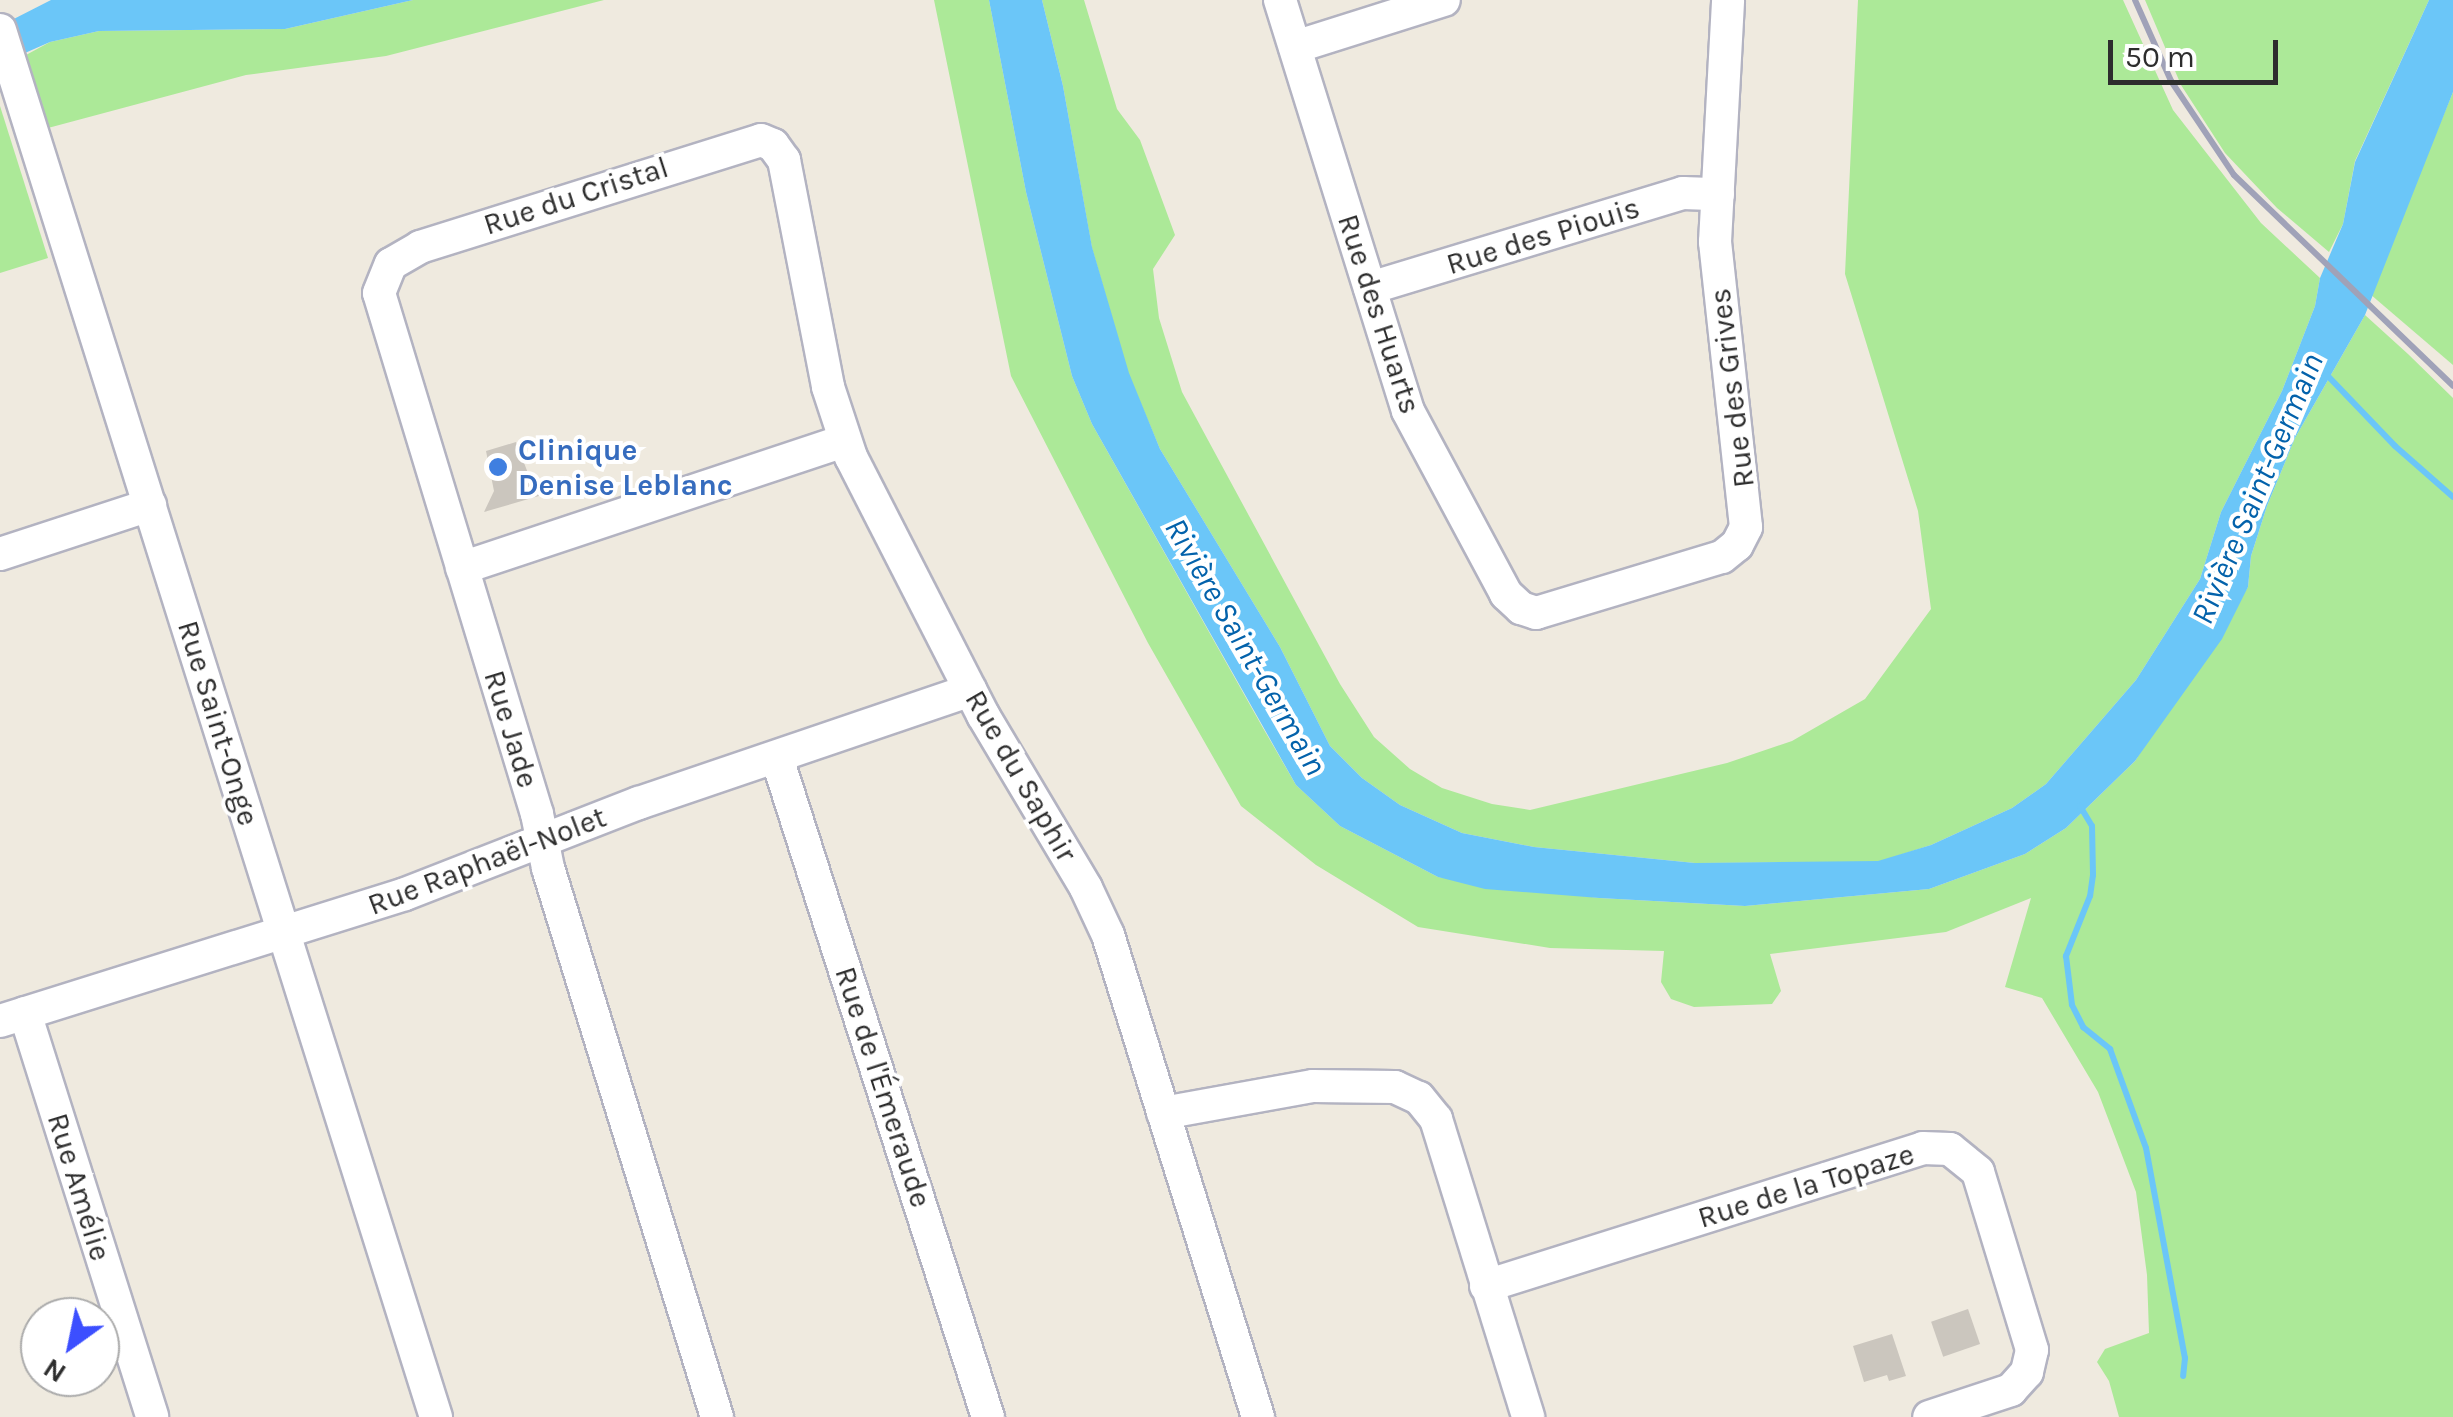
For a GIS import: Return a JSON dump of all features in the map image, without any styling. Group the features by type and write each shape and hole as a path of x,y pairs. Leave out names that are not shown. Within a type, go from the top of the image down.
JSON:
{"street":[{"name":"Rue des Huarts","path":"1280,0 1414,423 1499,583 1521,608"},
{"path":"1295,46 1444,0"},
{"name":"Rue des Grives","path":"1521,608 1536,613 1555,610 1711,562 1730,552 1743,537 1746,502 1715,242 1728,0"},
{"name":"Rue Saint-Onge","path":"0,30 436,1417"},
{"name":"Rue du Cristal","path":"384,272 420,246 740,143 761,140 774,144"},
{"name":"Rue du Saphir","path":"774,144 786,168 828,388 844,441 970,690 1100,913 1258,1417"},
{"name":"Rue des Piouis","path":"1370,288 1683,194 1718,194"},
{"name":"Rue Jade","path":"384,272 381,306 718,1417"},
{"path":"462,568 844,441"},
{"path":"0,554 150,506"},
{"name":"Rue Raphaël-Nolet","path":"12,1017 405,894 653,798 970,690"},
{"name":"Rue de l'Émeraude","path":"778,758 988,1417"},
{"name":"Rue Amélie","path":"12,1017 152,1417"},
{"path":"1162,1113 1313,1086 1395,1087 1413,1094 1436,1119 1528,1417"},
{"name":"Rue de la Topaze","path":"1486,1286 1922,1148 1940,1147 1961,1155 1978,1172 2031,1336 2027,1372 2000,1396 1928,1417"}],"green space":[{"path":"413,0 604,0 386,56 246,75 48,128 26,55 50,42 99,31 285,29"},
{"path":"934,0 989,0 1026,192 1072,376 1092,424 1263,728 1296,785 1340,826 1438,877 1599,898 1745,906 1929,889 2025,854 2066,828 2135,761 2248,587 2251,556 2295,438 2365,315 2408,354 2453,398 2453,1417 2119,1417 2109,1381 2097,1362 2105,1349 2149,1333 2147,1275 2136,1192 2098,1092 2042,998 2005,987 2031,898 1946,932 1770,954 1781,991 1772,1004 1694,1007 1671,999 1661,982 1664,951 1550,948 1418,927 1316,865 1241,806 1148,643 1011,376"},
{"path":"1042,0 1084,0 1117,109 1140,140 1175,235 1153,269 1159,318 1182,392 1340,684 1374,737 1410,769 1442,788 1492,804 1530,810 1727,763 1792,741 1865,699 1931,609 1918,511 1845,274 1858,0 2123,0 2173,110 2261,223 2320,278 2315,306 2282,391 2221,512 2200,579 2136,680 2046,784 2012,808 1931,845 1878,862 1695,863 1534,847 1462,833 1400,805 1362,778 1330,746 1280,647 1160,449 1128,373 1092,248 1063,86"},
{"path":"2145,0 2429,0 2355,161 2343,224 2329,252 2277,208 2225,153 2181,85"},
{"path":"2453,92 2453,365 2370,294"},
{"path":"0,106 48,258 0,273"}],"water":[{"path":"51,0 413,0 285,29 99,31 50,42 0,64 0,26"},
{"name":"Rivière Saint-Germain","path":"989,0 1042,0 1063,86 1092,247 1129,373 1160,449 1280,647 1330,746 1362,778 1400,805 1462,833 1534,847 1695,863 1878,861 1931,845 2012,808 2046,784 2136,680 2200,579 2221,512 2282,391 2315,306 2320,278 2343,224 2355,162 2429,0 2453,0 2453,92 2365,315 2295,438 2251,556 2248,587 2222,639 2135,761 2066,828 2025,854 1929,889 1745,906 1599,898 1485,889 1438,877 1340,826 1296,785 1092,424 1072,376 1026,192"}],"building":[{"path":"516,442 531,481 549,493 484,512 494,491 486,451"},
{"path":"1968,1309 1980,1344 1943,1357 1931,1322"},
{"path":"1892,1334 1906,1376 1889,1381 1887,1375 1864,1382 1853,1346"}],"waterway":[{"name":"Rivière Saint-Germain","path":"2325,373 2395,446 2453,497"},
{"path":"2080,806 2092,826 2093,875 2090,896 2066,956 2072,1005 2083,1027 2110,1049 2146,1148 2185,1358 2183,1376"}],"railway":[{"path":"2135,0 2171,81 2234,175 2453,386"}],"place":[{"name":"Clinique Denise Leblanc","path":"498,467"}]}
